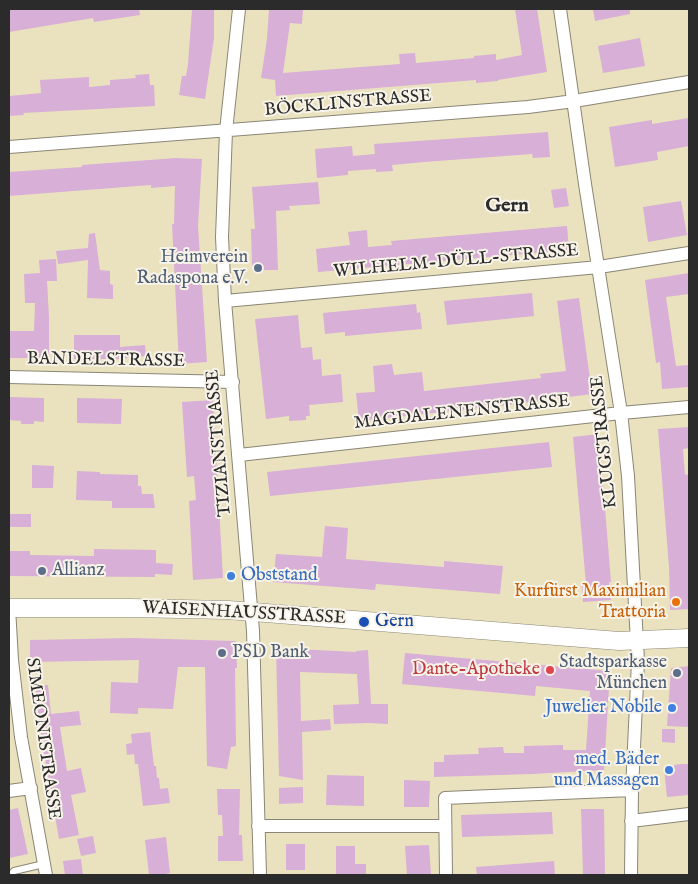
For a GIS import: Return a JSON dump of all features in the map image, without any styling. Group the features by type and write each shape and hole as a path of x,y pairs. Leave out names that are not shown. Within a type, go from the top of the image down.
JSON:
{"street":[{"name":"TIZIANSTRASSE","path":"239,9 226,131 222,237 225,301 240,455 251,611 260,875"},
{"name":"KLUGSTRASSE","path":"560,9 621,413 629,496 638,641 631,821 631,875"},
{"name":"BÖCKLINSTRASSE","path":"9,147 528,107 574,102 689,82"},
{"name":"WILHELM-DÜLL-STRASSE","path":"225,301 599,266 689,253"},
{"name":"BANDELSTRASSE","path":"9,377 233,382"},
{"name":"MAGDALENENSTRASSE","path":"240,455 689,407"},
{"name":"WAISENHAUSSTRASSE","path":"9,608 131,608 251,611 582,638 638,641 689,638"},
{"name":"SIMEONISTRASSE","path":"9,608 13,669 22,736 45,870"},
{"path":"9,791 31,788"},
{"path":"446,875 445,798 632,790"},
{"path":"631,821 689,814"},
{"path":"258,826 444,826"}],"lane":[{"path":"10,875 14,871 45,870"}],"building":[{"path":"9,9 139,9 140,15 94,22 93,18 9,32"},
{"path":"192,9 214,9 214,38 205,99 179,95 182,76 186,76 188,64"},
{"path":"269,9 303,9 302,24 290,23 283,73 400,64 399,54 415,53 416,63 474,58 474,56 496,54 496,60 522,55 515,9 537,9 547,72 476,83 476,80 276,96 275,80 261,78"},
{"path":"593,9 630,9 630,14 595,21"},
{"path":"640,38 645,66 603,73 598,46"},
{"path":"149,74 150,85 154,85 155,106 23,113 24,115 9,116 9,96 41,93 40,80 89,77 89,87 110,85 110,80 136,78 135,75"},
{"path":"689,118 689,146 657,152 658,160 615,167 609,127 652,120 652,124"},
{"path":"548,132 550,157 533,158 532,154 424,162 392,165 393,171 376,172 376,169 348,171 348,175 317,178 315,149 352,146 353,156 375,154 374,144"},
{"path":"176,158 202,159 198,226 207,362 179,364 172,224 174,224 175,186 151,188 151,185 9,196 9,172"},
{"path":"318,182 320,204 289,206 290,210 276,211 278,270 257,270 252,266 251,229 255,229 252,187"},
{"path":"566,188 569,206 554,208 551,190"},
{"path":"681,201 687,235 648,242 643,207"},
{"path":"567,226 569,250 318,272 316,249 350,245 348,232 367,230 368,247 392,245 391,241"},
{"path":"95,233 100,270 110,271 113,299 87,298 88,260 58,264 56,251 88,248 89,234"},
{"path":"56,259 57,281 47,281 49,358 9,358 9,331 34,331 35,303 25,303 24,274 40,273 39,260"},
{"path":"689,273 689,294 666,297 676,366 689,365 689,387 662,389 660,362 656,363 645,280"},
{"path":"532,293 534,316 447,325 444,301"},
{"path":"579,298 592,394 359,421 356,393 375,392 373,366 392,364 394,375 422,372 424,391 541,378 540,374 566,371 557,301"},
{"path":"416,304 417,313 420,312 422,329 345,336 345,332 325,334 323,313"},
{"path":"298,315 301,348 312,347 313,360 321,359 322,376 341,374 343,402 309,405 310,416 306,416 306,420 289,421 289,416 266,419 255,319"},
{"path":"74,335 120,335 120,347 145,345 146,356 120,359 74,359"},
{"path":"9,397 44,398 44,422 34,421 34,424 21,424 21,421 9,420"},
{"path":"77,398 122,399 121,424 77,423"},
{"path":"213,400 223,578 193,580 189,501 196,500 194,476 187,477 182,402"},
{"path":"689,427 689,448 683,449 685,475 689,474 689,609 670,610 669,567 658,429"},
{"path":"599,434 611,600 583,602 582,585 586,584 573,437"},
{"path":"549,442 552,467 270,496 267,472"},
{"path":"32,465 54,466 53,488 32,488"},
{"path":"77,471 138,475 138,486 141,486 142,494 153,494 155,508 112,508 112,501 76,500"},
{"path":"9,514 31,514 31,527 9,527"},
{"path":"325,526 348,528 346,559 444,567 444,561 503,566 500,594 376,584 375,590 273,582 276,554 322,557"},
{"path":"94,549 156,550 156,563 173,564 172,575 155,574 155,577 9,576 10,551 30,551 30,555 94,556"},
{"path":"132,638 236,641 236,746 231,747 227,769 207,766 205,667 178,667 173,709 138,708 138,714 110,713 111,682 138,683 139,660 30,662 30,640"},
{"path":"276,648 356,652 368,650 371,704 388,704 388,724 334,724 333,705 359,704 357,674 300,672 301,721 330,719 331,730 302,732 303,780 279,776"},
{"path":"405,653 610,671 604,770 434,777 434,762 444,762 444,755 479,754 478,748 503,747 504,753 524,753 524,746 563,745 563,750 586,750 590,691 536,686 535,696 402,684"},
{"path":"689,666 689,727 667,726 671,668"},
{"path":"48,685 51,714 79,711 81,725 60,727 67,771 81,768 86,792 71,795 79,835 59,839 40,729 35,686"},
{"path":"662,729 675,729 675,743 662,742"},
{"path":"150,732 154,766 156,766 160,789 168,788 170,803 143,806 138,764 135,764 134,754 127,755 126,744 132,743 131,734"},
{"path":"689,764 689,795 667,797 664,768 674,768 674,765"},
{"path":"327,775 364,776 364,806 326,805"},
{"path":"404,780 430,781 429,807 404,807"},
{"path":"303,787 303,803 279,804 279,788"},
{"path":"217,789 240,789 239,835 242,835 243,861 218,861 218,836 223,836 222,815 218,815"},
{"path":"18,808 28,854 9,858 9,810"},
{"path":"581,809 604,809 605,875 583,875"},
{"path":"552,812 553,834 462,837 461,815"},
{"path":"93,836 96,853 81,856 77,839"},
{"path":"166,837 170,873 166,875 149,875 145,840"},
{"path":"286,844 305,844 305,870 286,870"},
{"path":"429,845 431,875 407,875 405,846"},
{"path":"336,846 355,846 355,864 366,864 366,875 336,875"},
{"path":"81,859 83,875 65,875 63,861"},
{"path":"554,861 555,875 477,875 476,867"}],"place":[{"name":"Heimverein Radaspona e.V.","path":"258,268"},
{"name":"Allianz","path":"42,571"},
{"name":"Obststand","path":"231,576"},
{"name":"Kurfürst Maximilian Trattoria","path":"676,602"},
{"name":"Gern","path":"364,622"},
{"name":"PSD Bank","path":"222,653"},
{"name":"Dante-Apotheke","path":"550,670"},
{"name":"Stadtsparkasse München","path":"677,673"},
{"name":"Juwelier Nobile","path":"672,708"},
{"name":"med. Bäder und Massagen","path":"669,770"}],"district":[{"name":"Gern","path":"507,207"}]}
